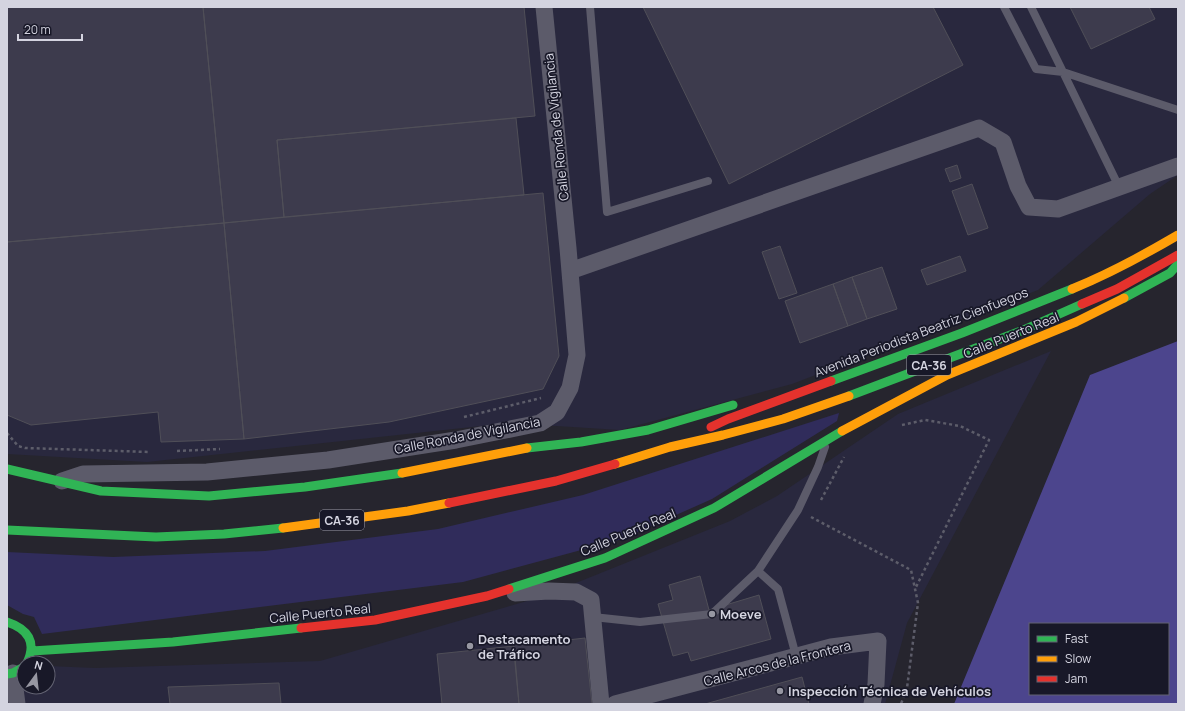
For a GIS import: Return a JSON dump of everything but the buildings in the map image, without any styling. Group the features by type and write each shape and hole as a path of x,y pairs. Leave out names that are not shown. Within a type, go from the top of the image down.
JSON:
{"main road":[{"name":"Avenida Periodista Beatriz Cienfuegos","path":"670,447 728,419 962,333 1097,279 1178,235"},
{"name":"Avenida Periodista Beatriz Cienfuegos","path":"7,530 156,537 224,534 293,527 408,511 556,481 670,447 783,420 1021,331 1117,289 1178,255"},
{"name":"Calle Puerto Real","path":"32,651 173,642 375,620 487,596 564,572 604,558 714,508 828,440 947,375 1076,322 1131,295 1170,273 1178,264"},
{"path":"918,340 962,333"},
{"path":"7,469 101,490 209,496 305,487 408,472 527,448 581,442 648,430 740,403"},
{"path":"12,460 27,473"},
{"path":"7,622 23,628 31,642 31,655"}],"street":[{"name":"Calle Ronda de Vigilancia","path":"62,481 83,474 207,472 328,460 456,440 540,423 557,412 570,388 577,355 544,7"},
{"path":"570,271 979,128 1003,142 1018,186 1029,207 1058,209 1178,166"},
{"path":"487,596 549,591 576,592 591,600 601,704"},
{"name":"Calle Arcos de la Frontera","path":"615,704 831,647 878,640 876,684 872,704"},
{"path":"15,672 17,704"}],"lane":[{"path":"590,7 607,212 708,181"},
{"path":"1004,7 1036,68 1063,72 1178,110"},
{"path":"1031,7 1119,187"},
{"path":"593,617 640,622 712,614 758,571 798,510 818,467 828,440"},
{"path":"758,571 778,589 796,656"}],"path":[{"path":"460,418 542,398 545,395"},
{"path":"898,426 924,420 960,426 989,440 915,589"},
{"path":"7,434 18,446 24,448 151,452"},
{"path":"174,451 225,449"},
{"path":"819,504 842,459 848,454"},
{"path":"798,510 911,570 918,603 907,688 901,704"},
{"path":"812,517 816,511"}],"shaded area":[{"path":"7,7 1178,7 1178,175 1150,194 1038,290 792,384 620,430 509,423 147,462 7,454"},
{"path":"1178,341 1178,704 954,704 1090,375"},
{"path":"1051,351 907,623 885,704 7,704 7,665 16,666 16,695 56,695 56,666 95,668 320,661 541,597 730,521 777,496 898,414"},
{"path":"839,413 837,421 712,499 622,539 463,582 42,634 34,617 23,614 7,605 7,552 113,557 265,551 438,529 583,495"}],"traffic: fast":[{"path":"1124,298 1170,273 1178,264"},
{"path":"831,381 962,333 1072,289"},
{"path":"849,396 1021,331 1082,304"},
{"path":"527,448 581,442 648,430 733,405"},
{"path":"509,589 605,558 714,508 842,431"},
{"path":"7,469 101,491 209,496 305,487 402,473"},
{"path":"7,530 156,537 224,534 283,528"},
{"path":"7,622 20,628 29,637 31,643 30,655"},
{"path":"32,651 173,642 301,628"},
{"path":"7,674 16,671"}],"traffic: slow":[{"path":"1072,289 1126,264 1178,235"},
{"path":"842,431 947,375 1076,322 1124,298"},
{"path":"615,464 670,447 783,419 849,396"},
{"path":"402,473 527,448"},
{"path":"283,528 408,511 449,503"}],"traffic: jam":[{"path":"1082,304 1117,289 1178,255"},
{"path":"711,427 728,419 831,381"},
{"path":"449,503 556,481 615,464"},
{"path":"301,628 375,620 487,596 509,589"}],"place":[{"name":"Moeve","path":"712,614"},
{"name":"Destacamento de Tráfico","path":"470,646"},
{"name":"Inspección Técnica de Vehículos","path":"780,691"}]}
